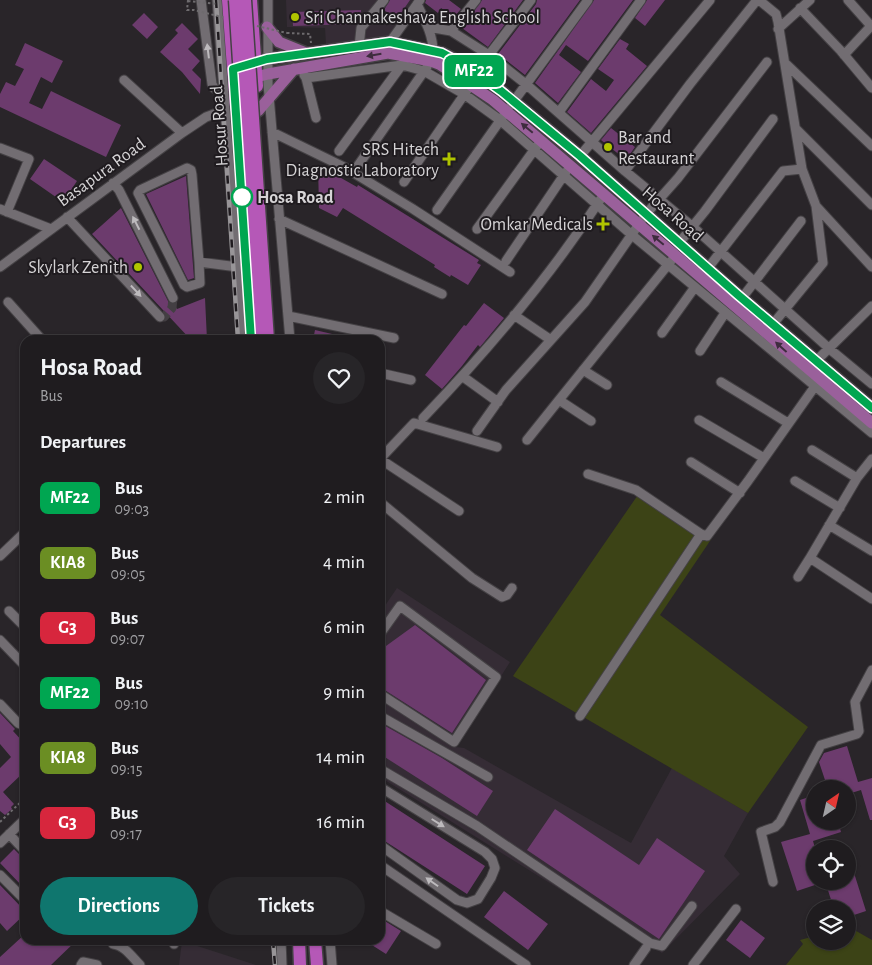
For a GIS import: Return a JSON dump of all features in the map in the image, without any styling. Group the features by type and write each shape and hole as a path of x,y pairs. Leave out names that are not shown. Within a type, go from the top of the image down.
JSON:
{"highway":[{"path":"235,0 257,335"},
{"path":"245,0 268,335"},
{"path":"251,0 262,61 258,111 274,335"},
{"name":"Hosur Road","path":"221,1 233,69 251,335"},
{"path":"292,945 293,965"},
{"path":"299,945 300,965"},
{"path":"309,945 310,965"},
{"path":"315,945 317,965"}],"main road":[{"path":"267,26 279,42 308,53"},
{"name":"Hosa Road","path":"233,69 262,61 308,53 390,42 432,56 468,89 494,100 639,224 673,260 817,383 872,423"},
{"name":"Hosa Road","path":"234,84 262,75 300,72 388,53 405,61 442,53 478,73 507,111 580,156 742,298 872,408"},
{"path":"258,111 269,98 300,72"}],"street":[{"path":"202,0 212,84 214,88 224,94"},
{"path":"262,61 267,26 268,0"},
{"path":"359,46 361,28 384,0"},
{"path":"451,31 476,0"},
{"path":"489,55 530,0"},
{"path":"437,210 588,0"},
{"path":"559,112 641,0"},
{"path":"580,156 710,0"},
{"path":"625,171 690,84 758,0 776,14 802,169 816,206 823,263 773,324"},
{"path":"778,29 810,0"},
{"path":"844,55 872,26 848,0"},
{"path":"221,1 222,78 242,335"},
{"path":"357,167 424,71 432,56 433,44 418,2"},
{"path":"390,42 418,2"},
{"path":"800,8 872,88"},
{"path":"428,27 451,31 489,55 527,85 872,384"},
{"path":"339,151 405,61 468,89 404,182"},
{"path":"477,431 506,390 585,302 646,214 678,178 767,62"},
{"path":"785,63 872,146"},
{"path":"300,72 316,118"},
{"path":"262,75 269,98 290,335"},
{"path":"124,80 182,133"},
{"name":"Basapura Road","path":"2,261 51,229 182,133 206,117 225,110"},
{"path":"507,111 534,150 563,176 632,235 673,260 694,287 817,383 872,433"},
{"path":"679,243 773,119"},
{"path":"795,129 872,205"},
{"path":"272,132 344,167 510,272"},
{"path":"477,229 541,140"},
{"path":"0,148 29,159 3,210 51,229"},
{"path":"506,261 571,165"},
{"path":"187,168 191,170 192,175 199,262 200,283 187,287 184,285 138,193 140,190 187,168"},
{"path":"708,268 722,253 783,171 802,169"},
{"path":"113,183 119,190 173,298"},
{"path":"423,418 462,376 571,245 604,194"},
{"path":"816,206 872,267"},
{"path":"67,217 160,317"},
{"path":"279,219 442,294"},
{"path":"742,298 801,221"},
{"path":"527,440 673,260"},
{"path":"199,262 238,267"},
{"path":"662,334 694,287"},
{"path":"8,302 38,335"},
{"path":"816,361 872,306"},
{"path":"700,351 725,313"},
{"path":"514,315 551,340"},
{"path":"288,316 380,335"},
{"path":"385,336 394,338"},
{"path":"583,370 607,385"},
{"path":"385,374 411,380"},
{"path":"462,376 498,402"},
{"path":"721,382 788,423"},
{"path":"588,474 636,490 701,534 707,536 740,493 817,383"},
{"path":"559,400 591,421"},
{"path":"699,420 764,458"},
{"path":"385,454 414,423 497,448"},
{"path":"812,450 857,478"},
{"path":"798,578 857,478 872,459"},
{"path":"385,462 459,512"},
{"path":"692,462 740,493"},
{"path":"864,470 872,476"},
{"path":"794,481 840,508"},
{"path":"385,506 472,578 502,597 507,595 512,588"},
{"path":"829,525 872,551"},
{"path":"580,716 701,534"},
{"path":"0,556 20,537"},
{"path":"810,558 872,599"},
{"path":"385,627 400,606 496,677 454,742 385,697"},
{"path":"8,610 20,622"},
{"path":"0,640 20,661"},
{"path":"773,882 762,832 775,827 780,822 821,745 857,734 859,731 855,702 872,670"},
{"path":"0,704 20,724"},
{"path":"385,719 488,777"},
{"path":"385,773 477,826 650,943 662,946 692,906"},
{"path":"385,790 485,852 492,859 494,868 491,878 478,899 467,903 457,900 385,849"},
{"path":"0,843 20,824"},
{"path":"9,834 20,846"},
{"path":"385,868 526,965"},
{"path":"0,875 20,895"},
{"path":"693,965 736,909"},
{"path":"385,914 436,944"},
{"path":"120,945 140,965"},
{"path":"281,945 282,965"},
{"path":"330,945 332,962 342,965"},
{"path":"634,965 646,948"},
{"path":"81,965 83,962 97,965"}],"path":[{"path":"188,1 221,1"},
{"path":"287,33 310,34"},
{"path":"0,822 20,803"}],"shaded area":[{"path":"286,0 413,0 385,40 326,44 325,28 287,27"},
{"path":"397,588 510,662 456,747 464,748 631,843 672,768 748,813 724,856 740,874 662,953 385,780 385,606"},
{"path":"182,945 194,945 256,965 179,965"}],"green space":[{"path":"642,489 712,538 660,615 808,727 748,813 513,676"},
{"path":"856,931 872,940 872,965 786,965 803,944 800,940 806,938 806,950 856,950"}],"building":[{"path":"390,0 410,0 397,19 384,10"},
{"path":"426,0 449,0 461,9 454,17 441,8 438,13 425,3"},
{"path":"482,0 523,0 488,47 462,28"},
{"path":"537,0 580,0 525,75 498,54 536,4"},
{"path":"594,0 633,0 588,61 566,45 559,55 581,72 558,103 535,83"},
{"path":"647,0 665,0 645,26 635,18"},
{"path":"361,10 361,18 356,24 293,26 292,12"},
{"path":"144,13 158,27 147,39 132,25"},
{"path":"182,23 198,39 188,49 200,61 192,70 201,79 200,94 182,72 160,52 178,33 175,30"},
{"path":"620,39 629,44 626,49 647,66 591,133 567,112 591,79 606,91 614,80 598,69"},
{"path":"25,43 63,61 52,83 41,77 29,103 42,109 51,91 121,125 106,157 0,107 0,94 6,82 15,86 24,69 15,65"},
{"path":"611,128 635,147 626,160 601,140"},
{"path":"44,159 77,181 63,202 30,179"},
{"path":"318,165 357,187 358,185 479,260 477,263 481,265 468,285 451,275 450,277 434,267 435,265 343,208 337,217 319,208"},
{"path":"186,176 194,278 188,280 146,194"},
{"name":"Skylark Zenith","path":"121,208 169,303 174,304 177,309 205,298 207,335 186,335 92,234"},
{"path":"484,303 504,318 480,347 478,345 442,389 425,375 464,325 466,326"},
{"path":"315,330 336,335 314,335"},
{"path":"415,625 486,680 452,733 385,690 386,646"},
{"path":"0,713 15,729 13,731 20,739 20,776 3,792 14,804 11,807 12,809 5,815 0,811 0,768 11,757 0,744"},
{"path":"385,726 442,758 493,791 477,816 385,757"},
{"path":"847,746 858,782 872,778 872,820 870,820 861,790 856,792 856,780 825,780 819,762 824,753"},
{"path":"806,798 806,820 800,800"},
{"path":"385,801 485,866 467,894 385,841"},
{"path":"555,809 639,865 657,838 705,871 659,939 527,850"},
{"path":"809,830 840,830 841,832 816,840 806,840 806,888 797,891 781,842 810,834"},
{"path":"14,849 20,855 20,884 0,863"},
{"path":"856,879 866,911 856,914 856,900 831,900 828,890 856,890"},
{"path":"0,885 20,906 20,919 7,931 0,923"},
{"path":"504,891 548,924 528,950 484,917"},
{"path":"741,920 765,938 750,958 726,940"},
{"path":"385,921 401,931 386,954 372,945 385,945"},
{"path":"20,939 20,945 72,945 51,965 0,965 0,957"}],"tunnel":[{"path":"160,317 164,317 172,308 173,298"}],"railway":[{"path":"216,0 238,335"},
{"path":"273,945 275,965"}],"bus line":[{"name":"MF22","path":"251,335 233,69 267,59 390,42 442,53 478,73 580,156 738,295 872,408"}],"place":[{"name":"Sri Channakeshava English School","path":"295,17"},
{"name":"Bar and Restaurant","path":"608,147"},
{"name":"SRS Hitech Diagnostic Laboratory","path":"449,159"},
{"name":"Hosa Road","path":"242,197"},
{"name":"Omkar Medicals","path":"603,224"},
{"name":"Skylark Zenith","path":"138,267"}]}
